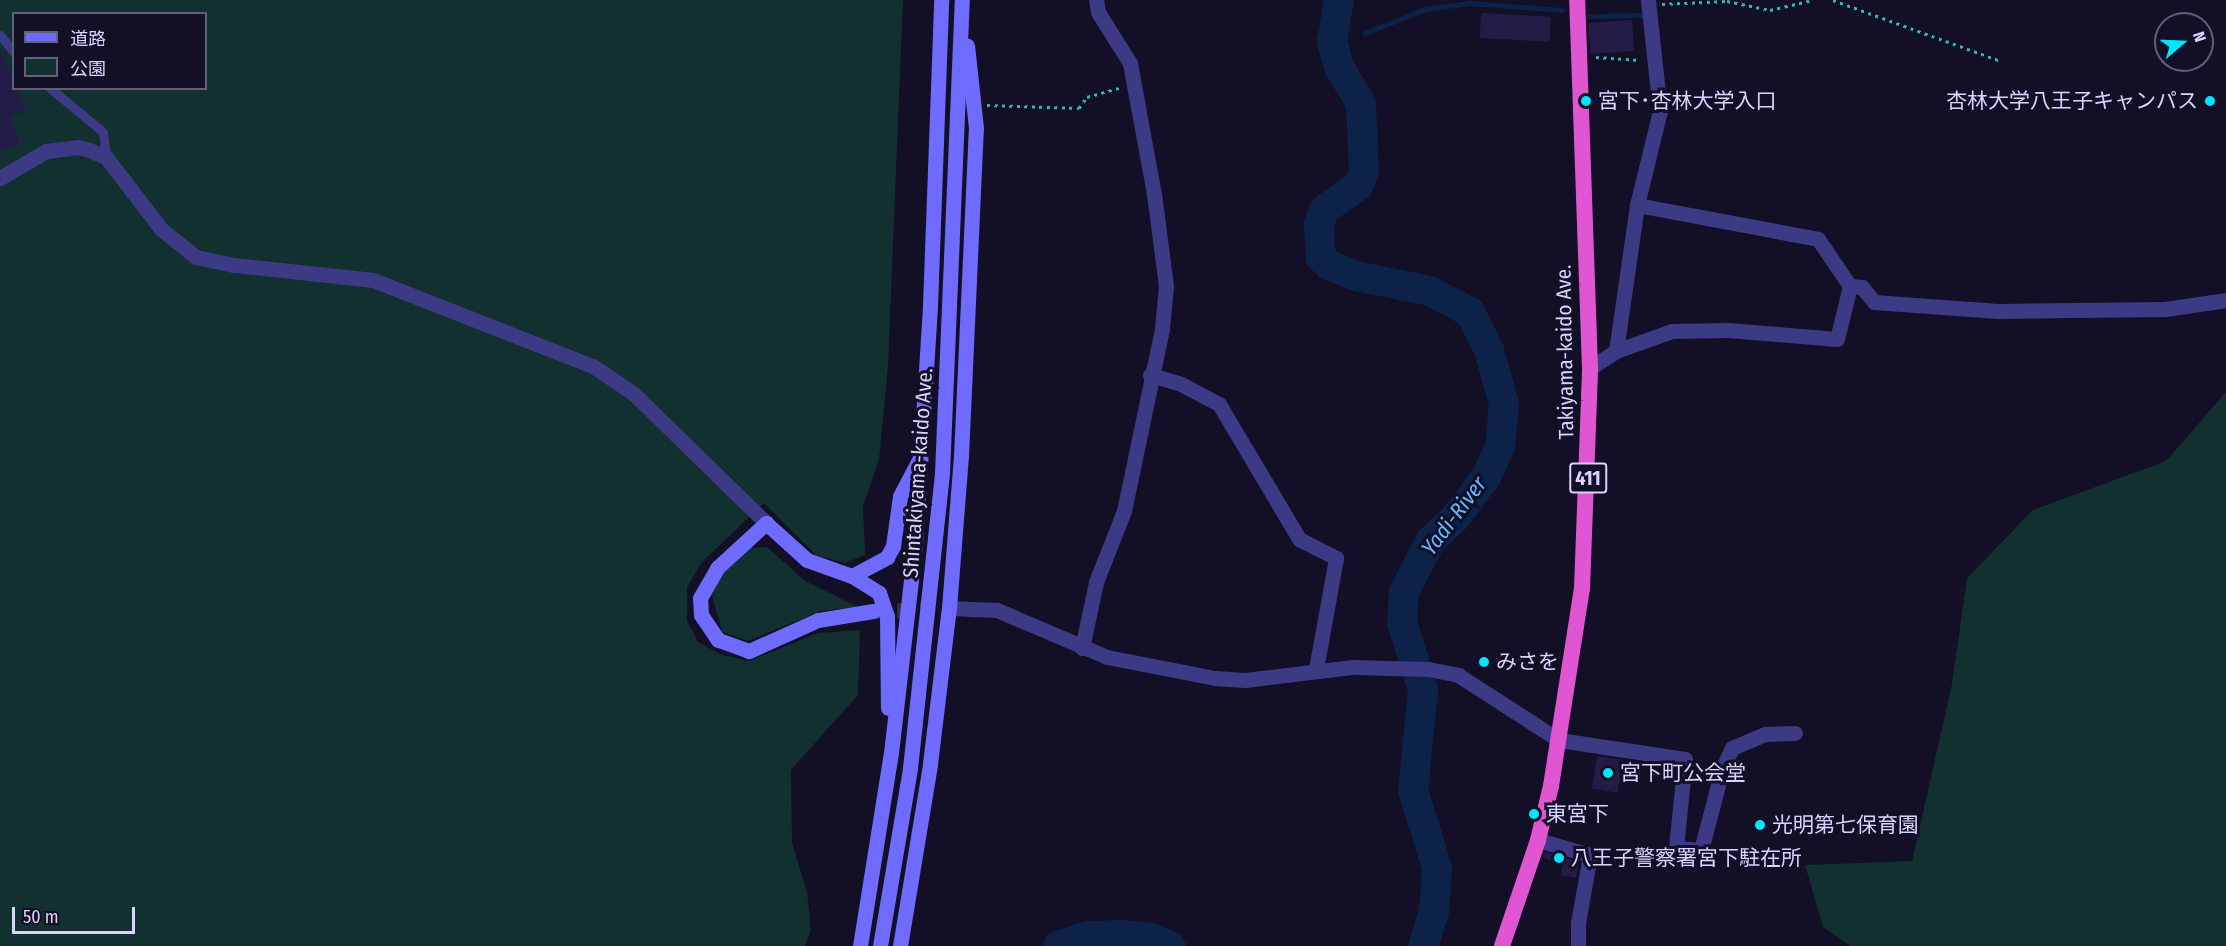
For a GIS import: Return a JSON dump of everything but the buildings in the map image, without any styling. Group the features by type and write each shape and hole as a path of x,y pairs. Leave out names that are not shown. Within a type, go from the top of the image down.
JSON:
{"highway":[{"name":"Takiyama-kaido Ave.","path":"1502,946 1538,840 1559,740 1582,589 1590,368 1577,0"}],"main road":[{"name":"Shintakiyama-kaido Ave.","path":"860,946 891,753 921,455 941,0"},
{"name":"Shintakiyama-kaido Ave.","path":"880,946 910,768 942,473 962,1"},
{"path":"900,946 930,764 968,328 975,128 962,1"},
{"path":"852,576 882,564 887,557 893,546 900,496 921,455"},
{"path":"873,611 818,620 749,651 718,640 701,615 700,598 706,583 766,523 807,560 852,576 879,592 885,607 891,753"}],"street":[{"path":"1082,648 1096,582 1124,511 1150,375 1162,329 1166,286 1130,63 1098,12 1096,0"},
{"path":"1616,351 1637,205 1660,111 1648,2"},
{"path":"0,178 37,155 55,149 78,147 106,158 161,229 196,256 235,265 373,280 593,366 616,379 766,523"},
{"path":"1590,368 1616,351 1672,331 1729,330 1837,339 1850,286 1818,239 1637,205"},
{"path":"1850,286 1862,287 1874,302 1998,311 2164,309 2226,300"},
{"path":"1150,375 1181,384 1219,404 1299,539 1336,558 1316,669"},
{"path":"945,608 997,610 1107,657 1225,678 1245,680 1316,669 1353,667 1428,669 1458,675 1471,681 1559,740 1685,759 1676,848 1701,850 1722,770 1732,748 1765,734 1795,733"},
{"path":"1538,840 1590,855 1578,923 1578,946"}],"lane":[{"path":"0,35 12,50"},
{"path":"53,90 103,132 106,158"}],"path":[{"path":"1648,2 1728,2 1770,10 1813,0"},
{"path":"1833,0 1998,60"},
{"path":"1579,56 1654,60"},
{"path":"985,105 1078,108 1087,97 1133,80"}],"green space":[{"path":"0,0 903,0 888,366 879,460 863,506 865,555 845,563 816,555 764,503 701,563 687,588 687,621 698,642 722,655 749,661 818,633 860,630 858,695 791,770 792,843 807,892 811,930 805,946 0,946"},
{"path":"2226,392 2226,946 1850,946 1823,927 1805,865 1912,861 1952,684 1967,578 2033,510 2166,461"},
{"path":"767,547 805,581 858,607 821,611 748,641 722,632 712,595 719,578 750,548"}],"waterway":[{"name":"Yadi-River","path":"1339,0 1332,41 1339,67 1361,103 1364,171 1358,186 1324,210 1319,224 1321,258 1329,265 1356,276 1430,291 1470,312 1489,350 1504,404 1500,446 1486,477 1455,518 1431,540 1404,592 1402,622 1423,690 1413,790 1437,868 1434,911 1423,946"},
{"path":"1365,33 1425,9 1470,3 1562,10"},
{"path":"1589,16 1642,15"},
{"name":"Yadi-River","path":"1058,946 1089,936 1121,935 1150,938 1171,946"}],"tunnel":[{"path":"874,611 940,609"}],"place":[{"name":"宮下･杏林大学入口","path":"1586,101"},
{"name":"杏林大学八王子キャンパス","path":"2210,101"},
{"name":"みさを","path":"1484,662"},
{"name":"宮下町公会堂","path":"1608,773"},
{"name":"東宮下","path":"1534,814"},
{"name":"光明第七保育園","path":"1760,825"},
{"name":"八王子警察署宮下駐在所","path":"1559,858"}]}
